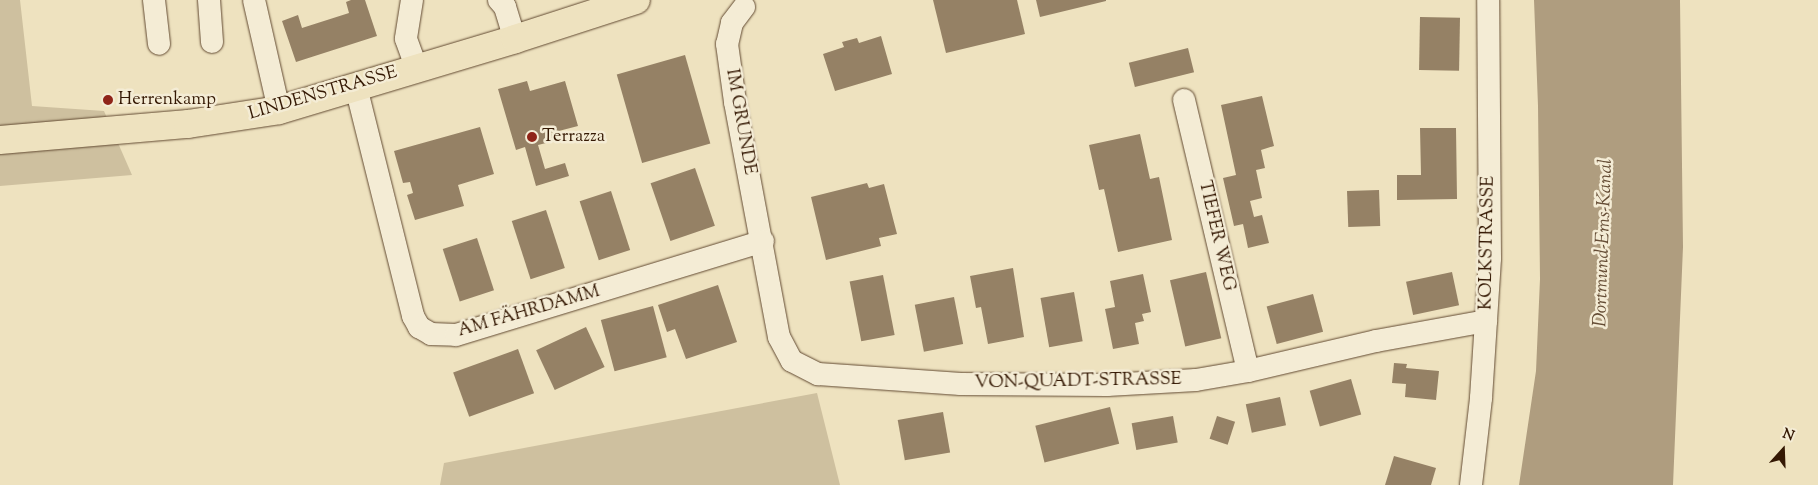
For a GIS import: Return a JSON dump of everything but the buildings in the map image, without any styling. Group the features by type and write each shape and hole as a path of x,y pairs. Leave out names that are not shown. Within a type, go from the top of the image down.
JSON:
{"main road":[{"name":"LINDENSTRASSE","path":"0,140 188,124 279,110 416,67 515,39 636,0"}],"street":[{"path":"154,0 159,44"},
{"path":"209,0 212,42"},
{"path":"254,0 279,110"},
{"path":"412,0 406,39 416,67"},
{"path":"500,0 505,8 515,39"},
{"name":"KOLKSTRASSE","path":"1471,485 1478,433 1490,258 1488,0"},
{"name":"IM GRUNDE","path":"747,2 732,24 727,44 735,102 763,241"},
{"name":"AM FÄHRDAMM","path":"356,87 413,316 419,327 431,334 456,335 763,241"},
{"name":"TIEFER WEG","path":"1184,100 1248,371"},
{"name":"VON-QUADT-STRASSE","path":"763,241 779,336 792,361 818,374 961,384 1107,385 1196,380 1248,371 1376,341 1486,320"}],"shaded area":[{"path":"0,0 20,0 32,106 104,111 132,175 0,186"},
{"path":"817,393 840,485 440,485 444,463"}],"water":[{"name":"Dortmund-Ems-Kanal","path":"1534,0 1680,0 1683,247 1673,485 1519,485 1536,371 1540,279 1538,106"}],"place":[{"name":"Herrenkamp","path":"108,100"},
{"name":"Terrazza","path":"532,137"}]}
